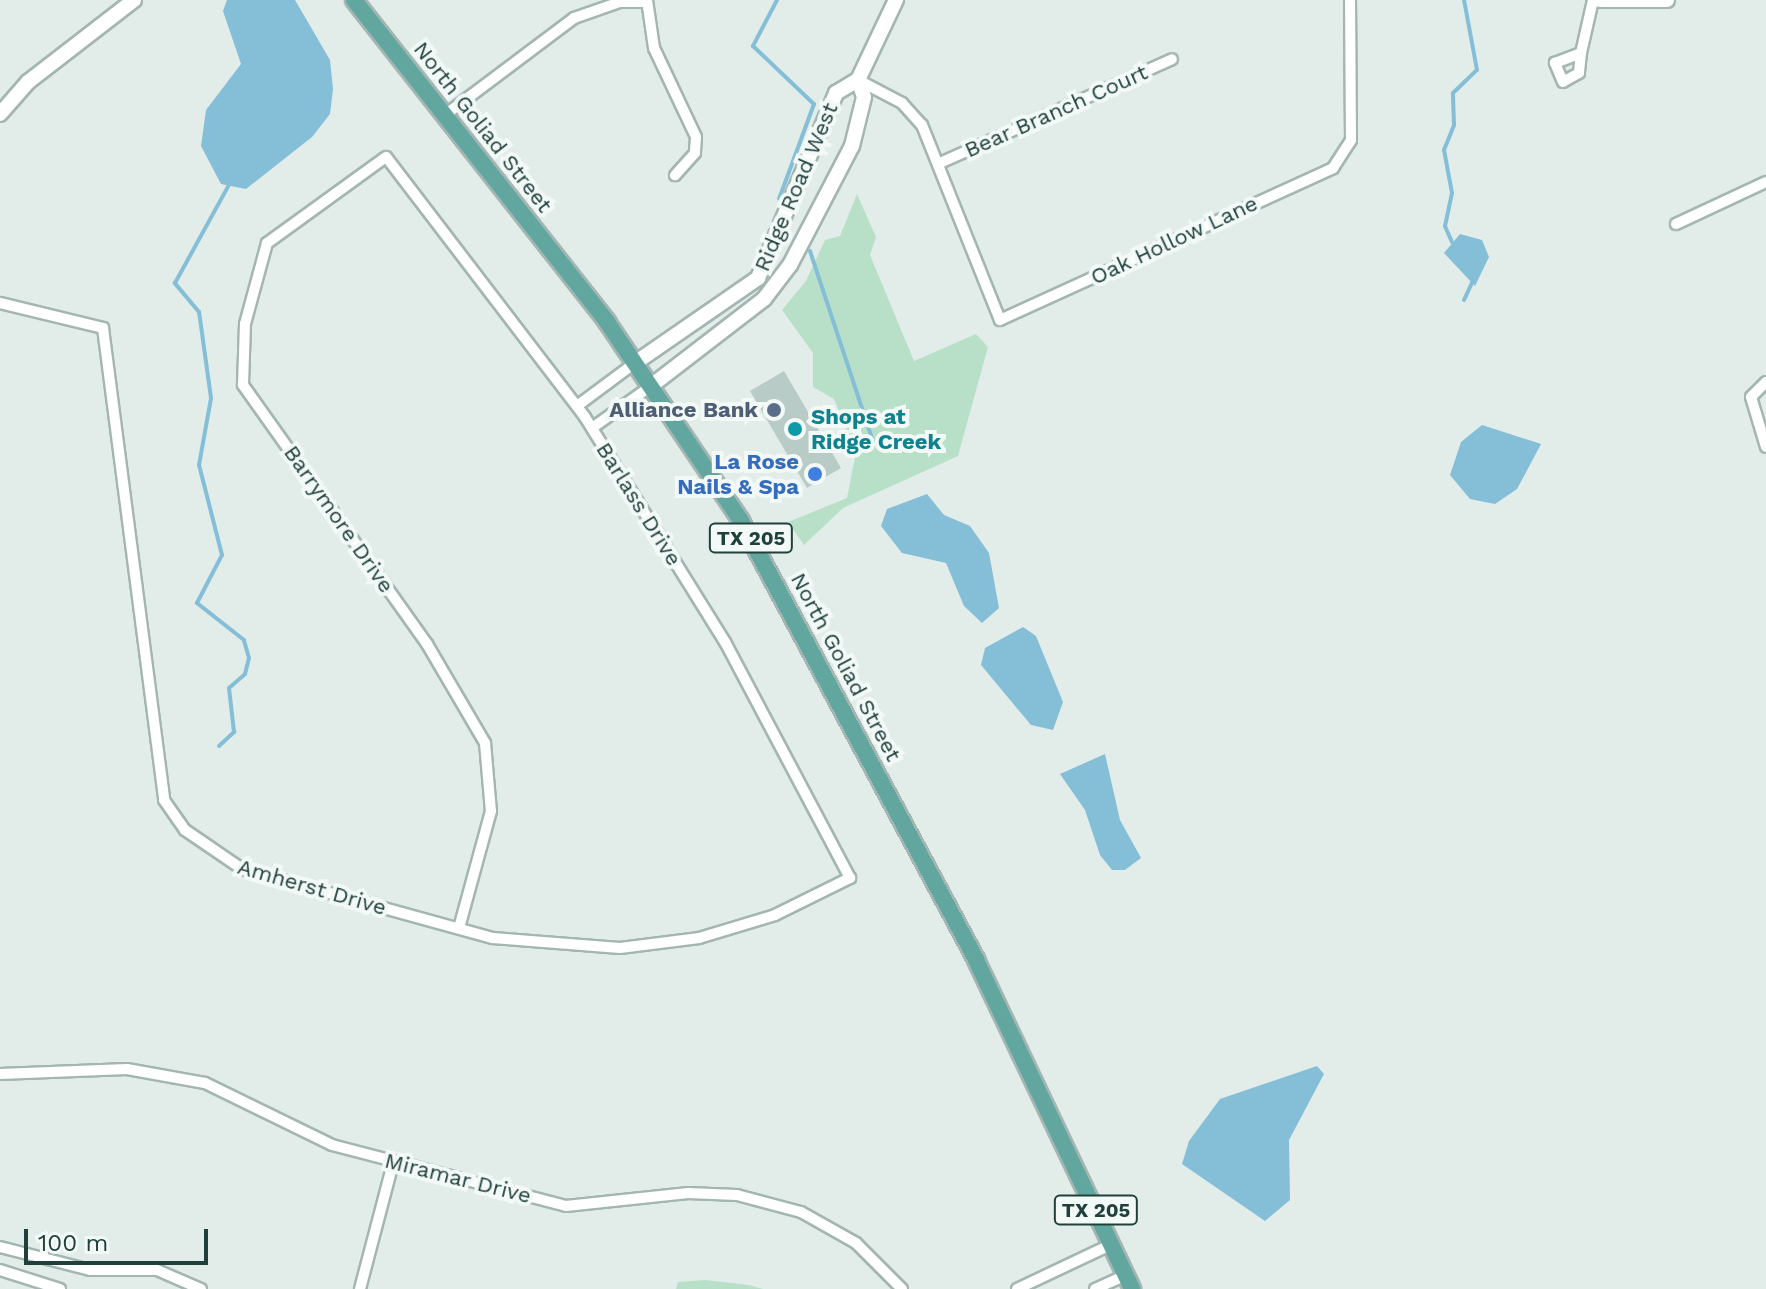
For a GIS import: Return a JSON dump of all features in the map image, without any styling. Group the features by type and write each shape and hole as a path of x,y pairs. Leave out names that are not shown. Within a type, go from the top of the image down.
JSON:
{"main road":[{"name":"North Goliad Street","path":"354,0 635,363 772,574 976,960 1129,1282"}],"street":[{"path":"0,114 131,0"},
{"name":"Ridge Road West","path":"577,406 635,363 732,300 770,255 836,93 858,80 896,0"},
{"name":"Oak Hollow Lane","path":"940,163 1000,320 1346,156 1350,0"},
{"path":"1581,53 1593,0"},
{"path":"1600,0 1667,0"},
{"path":"445,115 574,18 620,2 646,1 654,48 696,137 695,153 675,175"},
{"name":"Bear Branch Court","path":"940,163 1172,59"},
{"path":"858,80 902,103 940,163"},
{"name":"Ridge Road West","path":"592,428 745,315 790,265 852,146 864,97 858,80"},
{"name":"Barlass Drive","path":"386,157 592,428 725,642 850,878"},
{"name":"Barrymore Drive","path":"386,157 267,243 245,324 243,385 427,644 485,743 491,811 459,928"},
{"path":"1676,224 1766,182"},
{"path":"732,300 745,315"},
{"name":"Amherst Drive","path":"0,303 103,328 164,800 185,830 242,869 459,928 545,946 620,948 699,938 775,915 850,878"},
{"path":"1766,382 1751,397 1766,447"},
{"name":"Miramar Drive","path":"0,1074 127,1069 205,1083 332,1145 566,1206 688,1193 737,1195 801,1212 856,1243 902,1289"},
{"path":"360,1289 393,1163"},
{"path":"1017,1289 1112,1244"},
{"path":"0,1247 90,1270 157,1270 201,1289"},
{"path":"0,1270 60,1289"},
{"path":"1095,1289 1129,1282"}],"green space":[{"path":"857,194 876,237 870,255 914,361 976,334 988,347 958,456 843,508 804,545 788,522 847,498 856,452 834,399 813,387 813,353 782,310 806,281 825,240 840,236"},
{"path":"705,1280 763,1289 676,1289 678,1282"}],"water":[{"path":"227,0 295,0 330,60 333,89 330,114 312,137 246,189 221,184 201,146 206,110 241,64 223,11"},
{"path":"1460,234 1482,240 1489,257 1475,286 1444,253"},
{"path":"1482,425 1541,444 1517,489 1495,504 1470,499 1450,475 1461,442"},
{"path":"927,494 944,515 970,526 989,553 999,608 982,623 964,606 946,563 902,553 881,526 887,509"},
{"path":"1023,627 1036,636 1063,702 1053,730 1031,725 981,665 985,648"},
{"path":"1105,754 1120,820 1141,858 1125,870 1112,870 1100,855 1085,810 1060,774"},
{"path":"1317,1066 1324,1074 1289,1140 1290,1200 1265,1221 1182,1164 1189,1141 1220,1099"}],"building":[{"name":"Shops at Ridge Creek","path":"784,371 841,468 807,488 750,391"}],"waterway":[{"path":"777,0 753,46 814,104 779,199"},
{"path":"1452,242 1445,226 1452,193 1444,150 1454,125 1453,93 1477,70 1464,0"},
{"path":"219,746 234,732 229,688 245,674 249,658 244,640 197,603 222,555 199,465 211,398 199,312 175,283 230,183"},
{"path":"810,251 874,445"},
{"path":"1464,300 1473,281"}],"place":[{"name":"Alliance Bank","path":"774,410"},
{"name":"Shops at Ridge Creek","path":"795,429"},
{"name":"La Rose Nails & Spa","path":"815,474"}]}
